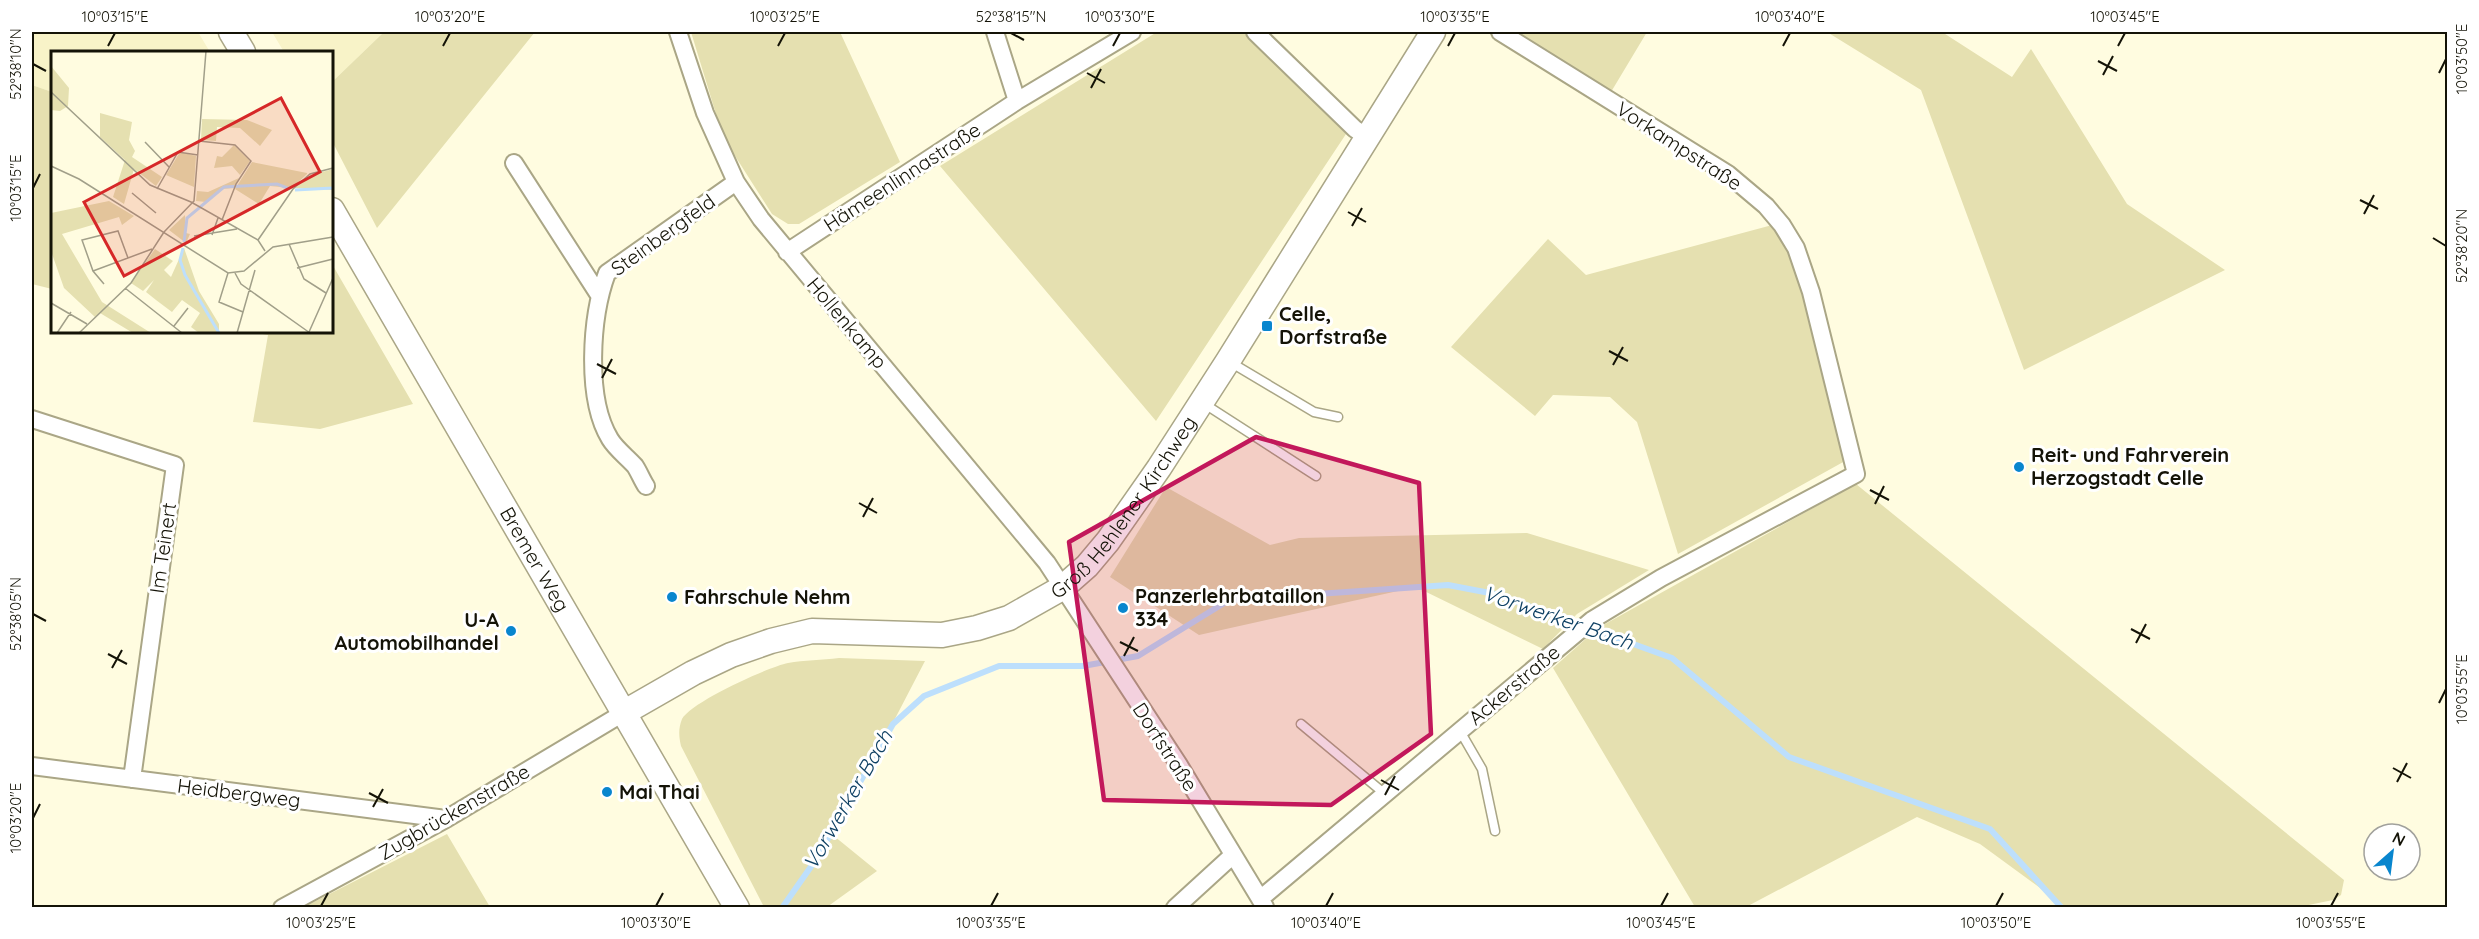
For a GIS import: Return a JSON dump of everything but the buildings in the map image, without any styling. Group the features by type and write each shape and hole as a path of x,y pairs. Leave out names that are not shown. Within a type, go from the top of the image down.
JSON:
{"main road":[{"path":"231,32 242,51"},
{"name":"Groß Hehlener Kirchweg","path":"625,712 693,673 731,655 771,641 812,631 942,635 977,628 1009,618 1062,588 1087,566 1108,541 1202,402 1433,32"},
{"name":"Bremer Weg","path":"333,212 737,908"}],"street":[{"name":"Hollenkamp","path":"678,32 705,113 736,182 787,252 1039,554 1062,588"},
{"path":"995,32 1017,101"},
{"name":"Hämeenlinnastraße","path":"787,252 1017,101 1132,32"},
{"path":"1255,32 1367,137"},
{"name":"Vorkampstraße","path":"1500,32 1728,174 1766,206 1782,225 1796,248 1811,292 1856,474"},
{"name":"Steinbergfeld","path":"514,163 599,295"},
{"name":"Steinbergfeld","path":"646,486 635,466 610,440 596,404 593,380 599,295 607,273 736,182"},
{"name":"Im Teinert","path":"32,419 175,465 132,779"},
{"name":"Ackerstraße","path":"1263,903 1385,794 1592,620 1661,578 1856,474"},
{"name":"Dorfstraße","path":"1062,588 1179,765 1263,903"},
{"name":"Zugbrückenstraße","path":"282,908 446,819 625,712"},
{"name":"Heidbergweg","path":"32,766 446,819"},
{"path":"1175,908 1233,855"}],"lane":[{"path":"1228,361 1314,412 1338,417"},
{"path":"1202,402 1316,476"},
{"path":"1301,724 1385,794"},
{"path":"1460,731 1482,769 1496,831"}],"highlighted area":[{"path":"1256,437 1419,483 1431,734 1331,805 1104,800 1069,542"}],"shaded area":[{"path":"32,32 198,32 209,51 51,51 51,92 32,85"},
{"path":"272,32 384,32 333,81 333,51 283,51"},
{"path":"384,32 535,32 377,228 333,143 333,81"},
{"path":"691,32 840,32 900,162 799,224 788,224 772,214 723,137"},
{"path":"1157,32 1246,33 1346,134 1156,421 940,166"},
{"path":"1513,32 1647,32 1611,92"},
{"path":"1827,32 1942,32 2012,77 2031,49 2127,204 2225,270 2024,370 1921,90"},
{"path":"32,85 51,92 51,289 32,284"},
{"path":"1776,224 1796,257 1845,461 1678,554 1637,422 1610,397 1553,395 1535,416 1451,347 1548,239 1586,275"},
{"path":"333,266 413,404 320,429 253,422 268,335 257,333 333,333"},
{"path":"1856,484 2344,880 2341,895 2333,900 2294,908 2066,907 1980,844 1917,817 1746,907 1695,907 1553,668 1598,628"},
{"path":"1166,487 1270,545 1299,538 1527,533 1649,570 1577,614 1543,649 1416,587 1199,635 1110,577"},
{"path":"839,658 925,661 834,836 877,871 827,907 764,907 681,746 679,733 682,719 688,712 714,695 764,671 788,663"},
{"path":"447,834 490,907 304,907"}],"waterway":[{"name":"Vorwerker Bach","path":"782,908 817,858 893,724 924,696 999,666 1083,666 1138,656 1229,600 1448,585 1495,594 1672,658 1789,757 1990,829 2062,908"}],"place":[{"name":"Celle, Dorfstraße","path":"1267,326"},
{"name":"Reit- und Fahrverein Herzogstadt Celle","path":"2019,467"},
{"name":"Fahrschule Nehm","path":"672,597"},
{"name":"Panzerlehrbataillon 334","path":"1123,608"},
{"name":"U-A Automobilhandel","path":"511,631"},
{"name":"Mai Thai","path":"607,792"}]}
